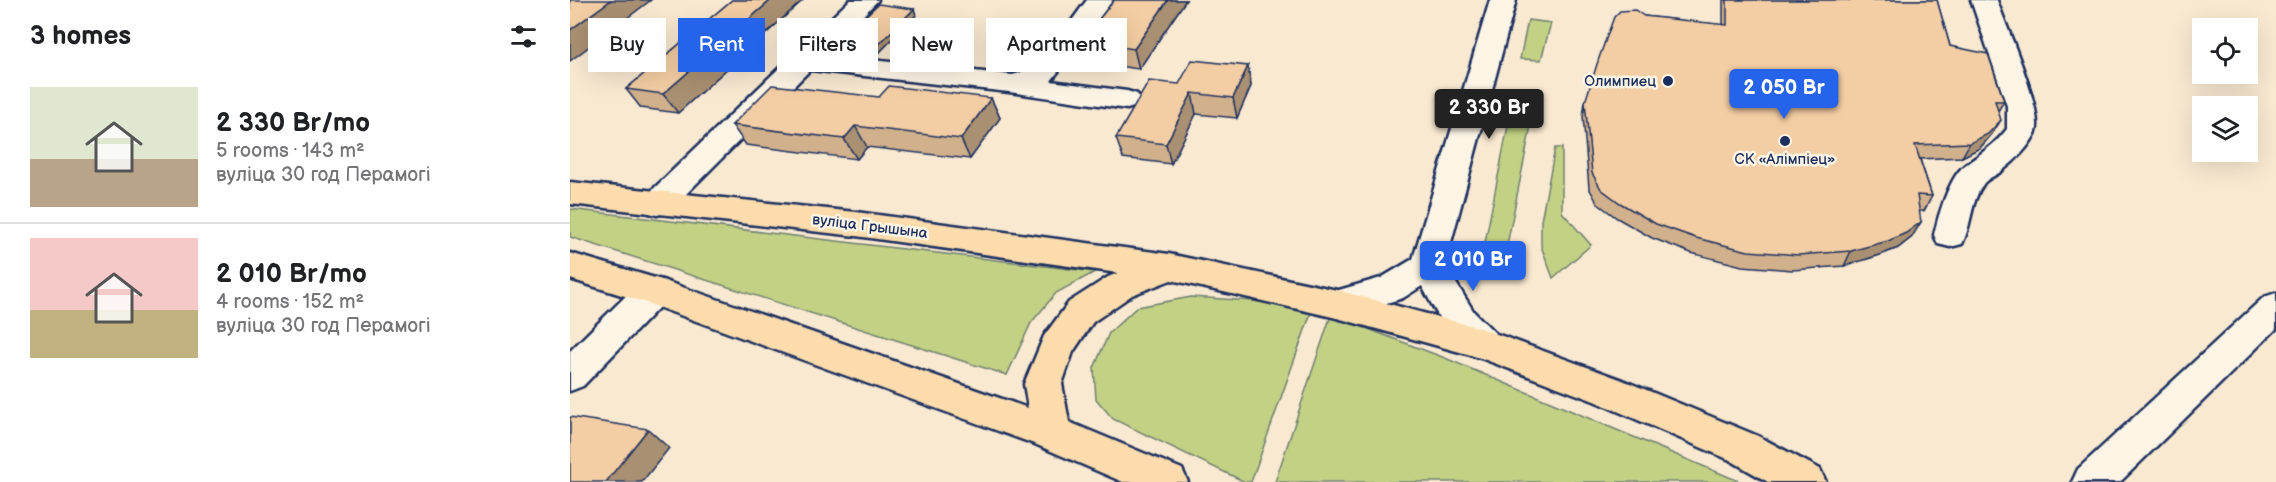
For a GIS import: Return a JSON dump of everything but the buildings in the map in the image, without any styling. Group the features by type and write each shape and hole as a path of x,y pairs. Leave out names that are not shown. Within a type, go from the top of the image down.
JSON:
{"main road":[{"name":"вуліца Грышына","path":"570,193 856,224 1169,267 1337,304 1483,344 1607,390 1733,444 1806,482"},
{"path":"570,266 653,291 1051,433 1168,482"},
{"path":"1051,433 1043,384 1058,347 1081,312 1120,286 1169,267"}],"street":[{"path":"847,18 865,0"},
{"path":"1337,304 1391,289 1428,266 1503,0"},
{"path":"1950,235 1956,207 1973,175 1991,164 2010,146 2022,130 2021,106 1984,0"},
{"path":"1012,84 1031,81 1045,72 1093,1"},
{"path":"878,69 1127,100"},
{"path":"657,204 793,72"},
{"path":"1428,266 1461,322 1483,344"},
{"path":"570,375 653,291"},
{"path":"2092,482 2276,306"}],"green space":[{"path":"1528,20 1551,23 1541,60 1520,59"},
{"path":"1515,90 1538,91 1501,275 1480,268"},
{"path":"1555,148 1562,148 1562,212 1591,245 1553,278 1541,246 1541,221"},
{"path":"570,209 1095,272 1056,293 1031,323 1007,375 570,237"},
{"path":"1191,297 1254,301 1312,310 1251,482 1245,482 1113,419 1096,399 1094,368 1109,333 1137,307"},
{"path":"1331,315 1445,358 1741,482 1275,482"}],"place":[{"name":"Олимпиец","path":"1668,81"},
{"name":"СК «Алімпіец»","path":"1785,141"}]}
